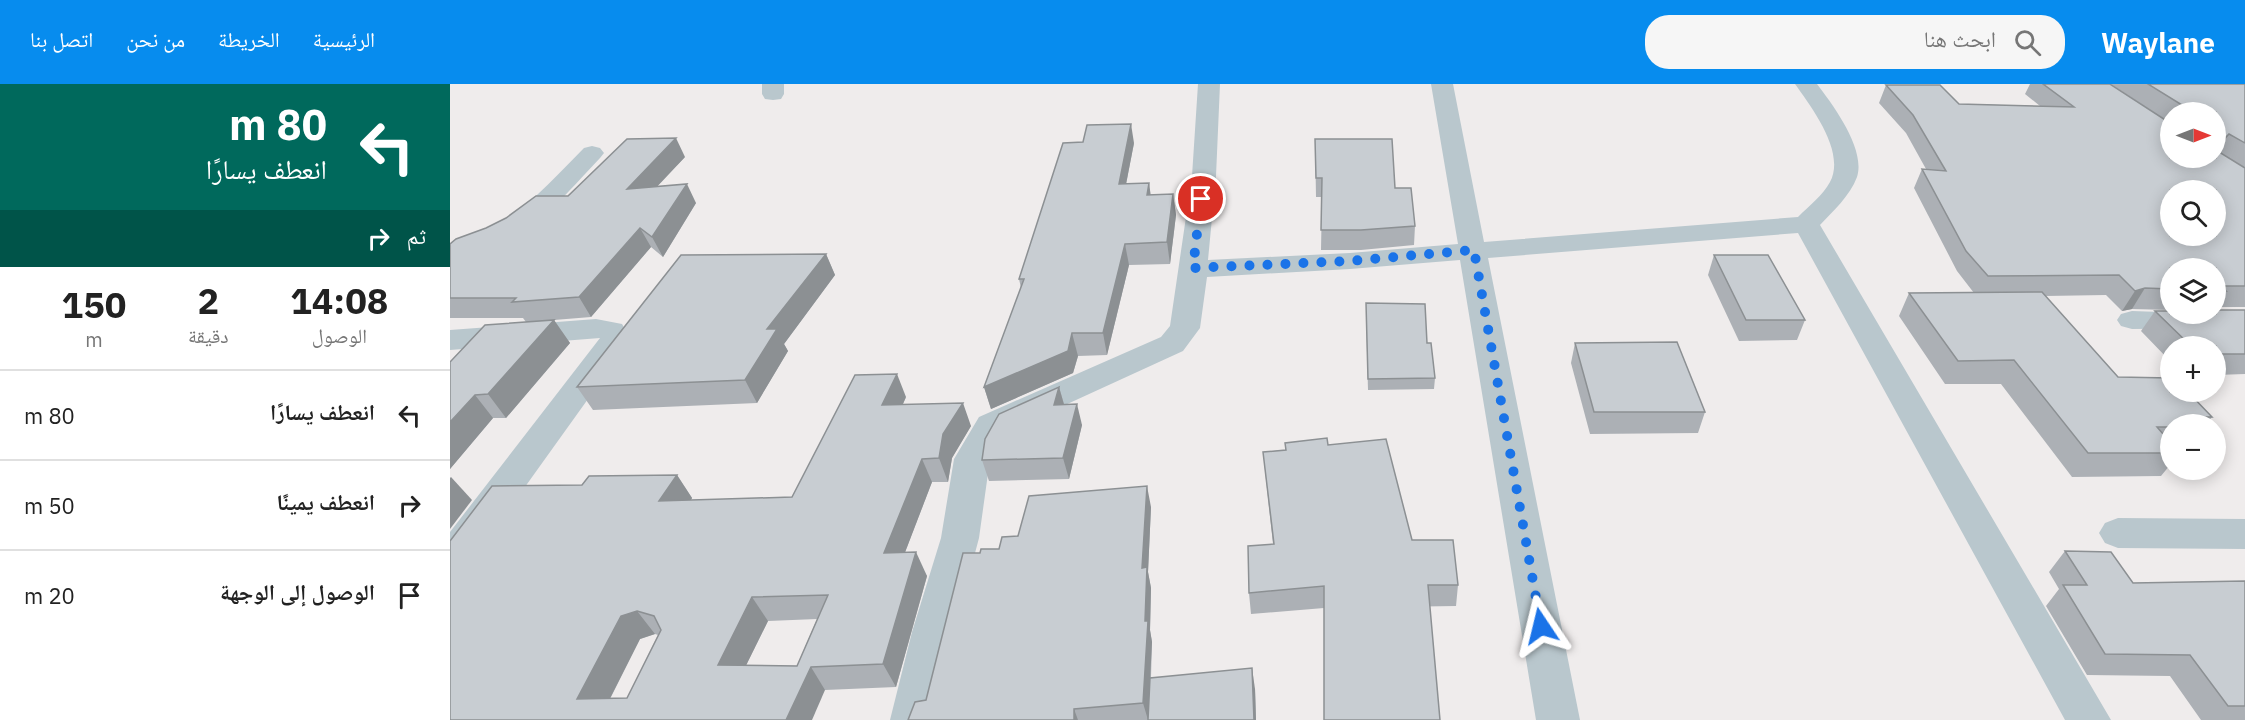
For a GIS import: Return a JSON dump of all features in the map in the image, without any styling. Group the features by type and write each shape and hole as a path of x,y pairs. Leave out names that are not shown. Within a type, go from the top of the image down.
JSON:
{"street":[{"path":"912,720 933,632 960,538 966,486 972,459 991,425 1172,344 1185,328 1190,309 1204,176 1209,84"},
{"path":"1442,84 1558,720"},
{"path":"1193,268 1350,261 1806,224 1834,195 1846,173 1843,145 1806,84"},
{"path":"450,253 482,246 510,232 592,153"},
{"path":"1806,224 2089,720"},
{"path":"2132,320 2245,319"},
{"path":"450,340 596,328 608,328 614,333 616,339 450,561"},
{"path":"2118,533 2245,534"}],"building":[{"path":"2043,84 2110,84 2160,116 2160,168 2226,168 2226,156 2245,168 2245,286 2226,286 2226,258 2160,258 2160,289 2145,288 2135,291 2119,275 1988,276 1966,251 1922,169 1946,171 1913,115 1886,85 1940,85 1959,104 2074,107"},
{"path":"2148,84 2245,84 2245,143 2229,134 2226,137 2226,102 2177,102"},
{"path":"1131,124 1119,184 1149,183 1147,195 1173,194 1167,242 1125,244 1103,333 1072,333 1068,351 984,387 1024,279 1019,279 1063,143 1083,142 1087,125"},
{"path":"676,138 627,189 687,184 652,237 640,228 579,297 512,302 516,298 450,298 450,244 456,239 506,218 536,196 568,196 627,139"},
{"path":"1315,139 1392,139 1395,188 1411,188 1415,226 1321,230 1322,178 1316,178"},
{"path":"826,254 767,329 777,329 745,380 577,387 681,255"},
{"path":"1714,255 1768,255 1805,320 1746,320"},
{"path":"2042,292 2118,377 2160,378 2160,402 2198,402 2209,414 2160,414 2160,427 2157,427 2160,430 2160,453 2088,453 2014,360 1958,361 1909,293"},
{"path":"1366,303 1425,304 1427,343 1431,343 1435,378 1368,379"},
{"path":"2226,310 2245,310 2245,354 2226,354 2226,336 2181,336 2168,324 2226,324"},
{"path":"554,320 488,394 475,395 450,422 450,362 485,325"},
{"path":"1677,342 1705,412 1594,412 1575,343"},
{"path":"897,374 882,405 963,403 943,434 939,458 922,459 884,553 916,552 883,664 811,667 786,720 450,720 450,541 492,486 582,485 589,476 677,475 659,501 792,497 855,375","holes":["828,595 797,666 718,665 752,597","637,611 654,616 661,630 627,698 577,699 621,616"]},
{"path":"1059,387 1054,405 1077,404 1063,458 982,460 985,439 999,414"},
{"path":"1327,438 1328,445 1386,439 1412,540 1453,540 1458,585 1428,585 1440,720 1324,720 1324,586 1249,593 1248,546 1274,544 1263,452 1286,450 1285,443"},
{"path":"1147,486 1142,568 1147,567 1145,621 1148,621 1143,703 1074,709 1074,720 908,720 915,702 926,700 963,553 980,553 981,549 999,549 1002,537 1018,536 1029,496"},
{"path":"2065,551 2111,552 2133,583 2245,581 2245,706 2228,706 2190,655 2105,654 2063,585 2087,585"},
{"path":"1252,668 1254,720 1148,720 1150,678"}],"route":[{"path":"1201,199 1193,268 1350,261 1474,250 1541,626"}]}
